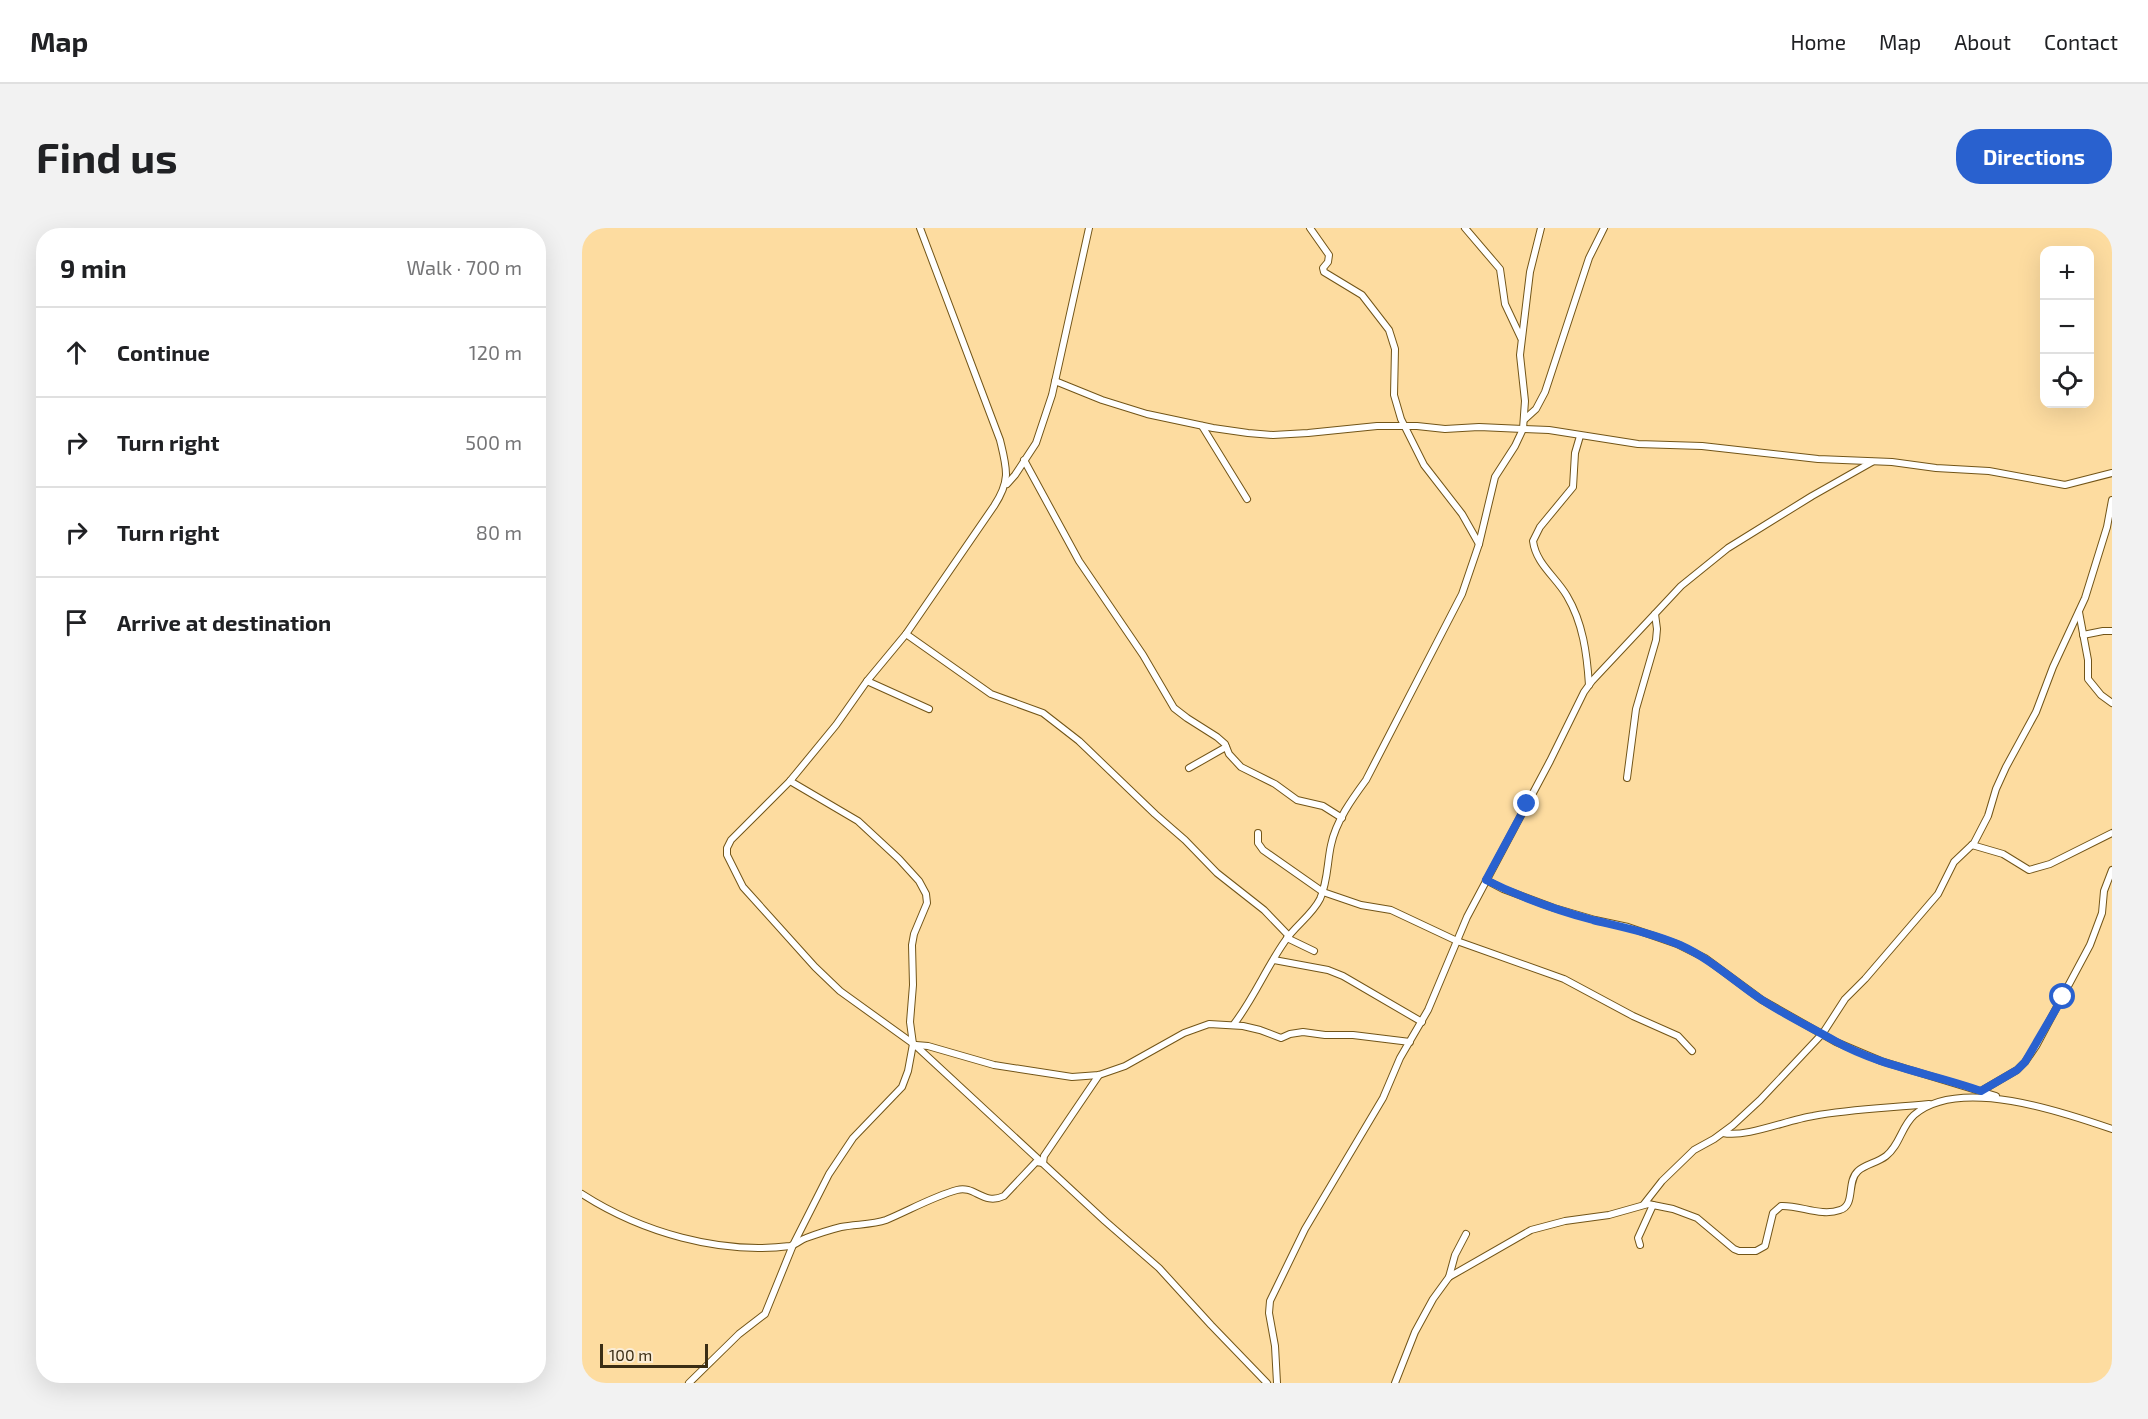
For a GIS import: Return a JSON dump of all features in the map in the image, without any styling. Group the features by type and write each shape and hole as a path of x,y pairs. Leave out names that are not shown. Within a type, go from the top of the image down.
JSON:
{"street":[{"path":"920,228 1000,440 1008,471 1006,487"},
{"path":"1089,228 1055,381 1040,432 1024,460 906,634 867,681 836,725 790,780 731,840 726,854 743,886 815,967 840,990 914,1045 1160,1268 1267,1383"},
{"path":"1310,228 1329,255 1328,262 1323,268 1324,272 1362,295 1389,330 1395,349 1394,395 1404,426 1424,465 1462,514 1479,544"},
{"path":"1465,228 1500,269 1505,304 1522,339"},
{"path":"1234,1024 1288,937 1315,908 1323,892 1332,841 1342,818 1366,780 1462,594 1479,544 1495,477 1523,429 1526,401 1520,355 1532,260 1541,228"},
{"path":"1524,420 1536,409 1545,392 1590,258 1604,228"},
{"path":"1055,381 1124,407 1163,418 1202,426 1272,435 1308,434 1377,426 1549,430 1638,444 1702,446 1818,459 1892,462 1936,468 1989,471 2065,485 2112,473"},
{"path":"1202,426 1246,499"},
{"path":"1580,436 1575,453 1573,487 1540,527 1533,541 1539,561 1566,595 1575,611 1584,644 1589,686"},
{"path":"1024,460 1079,561 1143,655 1168,701 1187,718 1218,737 1241,767 1275,784 1297,800 1323,806 1342,818"},
{"path":"1277,1383 1275,1346 1269,1313 1270,1301 1305,1229 1383,1098 1400,1058 1422,1022 1486,880 1589,686 1601,669 1681,586 1728,548 1872,462"},
{"path":"1644,1204 1653,1191 1694,1150 1723,1133 1760,1100 1823,1033 1845,999 1920,916 1938,894 1954,862 1972,845 1988,816 1996,789 2012,755 2036,712 2053,666 2085,598 2107,527 2112,500"},
{"path":"2079,611 2088,660 2088,680 2101,695 2112,703"},
{"path":"1627,778 1636,709 1656,640 1658,628 1655,614"},
{"path":"2083,635 2112,631"},
{"path":"906,634 991,694 1032,708 1079,741 1229,884 1264,910 1288,937 1314,951"},
{"path":"867,681 929,709"},
{"path":"1189,768 1226,747"},
{"path":"689,1383 739,1334 765,1314 793,1245 820,1192 848,1146 902,1087 914,1045 910,1022 913,985 912,945 914,934 927,903 926,894 919,881 899,859 858,820 790,780"},
{"path":"1258,833 1258,843 1263,850 1323,892 1361,905 1391,910 1457,941 1564,979 1678,1036 1692,1051"},
{"path":"1972,845 2003,854 2029,870 2050,864 2112,833"},
{"path":"1981,1091 2017,1070 2036,1046 2090,945 2102,913 2104,891 2112,870"},
{"path":"1486,880 1503,889 1554,908 1628,927 1692,951 1762,1000 1836,1042 1881,1061 2014,1102"},
{"path":"1274,960 1329,970 1342,975 1422,1022"},
{"path":"914,1045 928,1046 952,1055 994,1065 1072,1077 1099,1075 1132,1062 1193,1028 1209,1023 1234,1024 1281,1038 1303,1032 1410,1042"},
{"path":"1043,1162 1044,1156 1099,1075"},
{"path":"1723,1133 1741,1134 1815,1115 1932,1104 1952,1099 1989,1098 2067,1113 2112,1129"},
{"path":"1449,1277 1531,1230 1565,1221 1609,1215 1644,1204 1673,1209 1698,1218 1734,1249 1746,1252 1756,1251 1765,1246 1772,1216 1781,1206 1826,1212 1846,1207 1849,1202 1851,1181 1857,1173 1887,1156 1895,1147 1911,1119 1932,1104"},
{"path":"582,1194 620,1216 686,1239 752,1247 793,1245 806,1238 839,1228 885,1220 924,1202 961,1189 969,1190 987,1199 998,1198 1004,1196 1036,1162 1043,1162"},
{"path":"1640,1245 1638,1238 1653,1204"},
{"path":"1395,1383 1415,1332 1433,1299 1449,1277 1455,1255 1466,1234"}],"route":[{"path":"1527,804 1486,880 1503,889 1554,908 1628,927 1677,944 1705,958 1762,1000 1836,1042 1881,1061 1981,1091 2017,1070 2025,1062 2063,997"}]}
